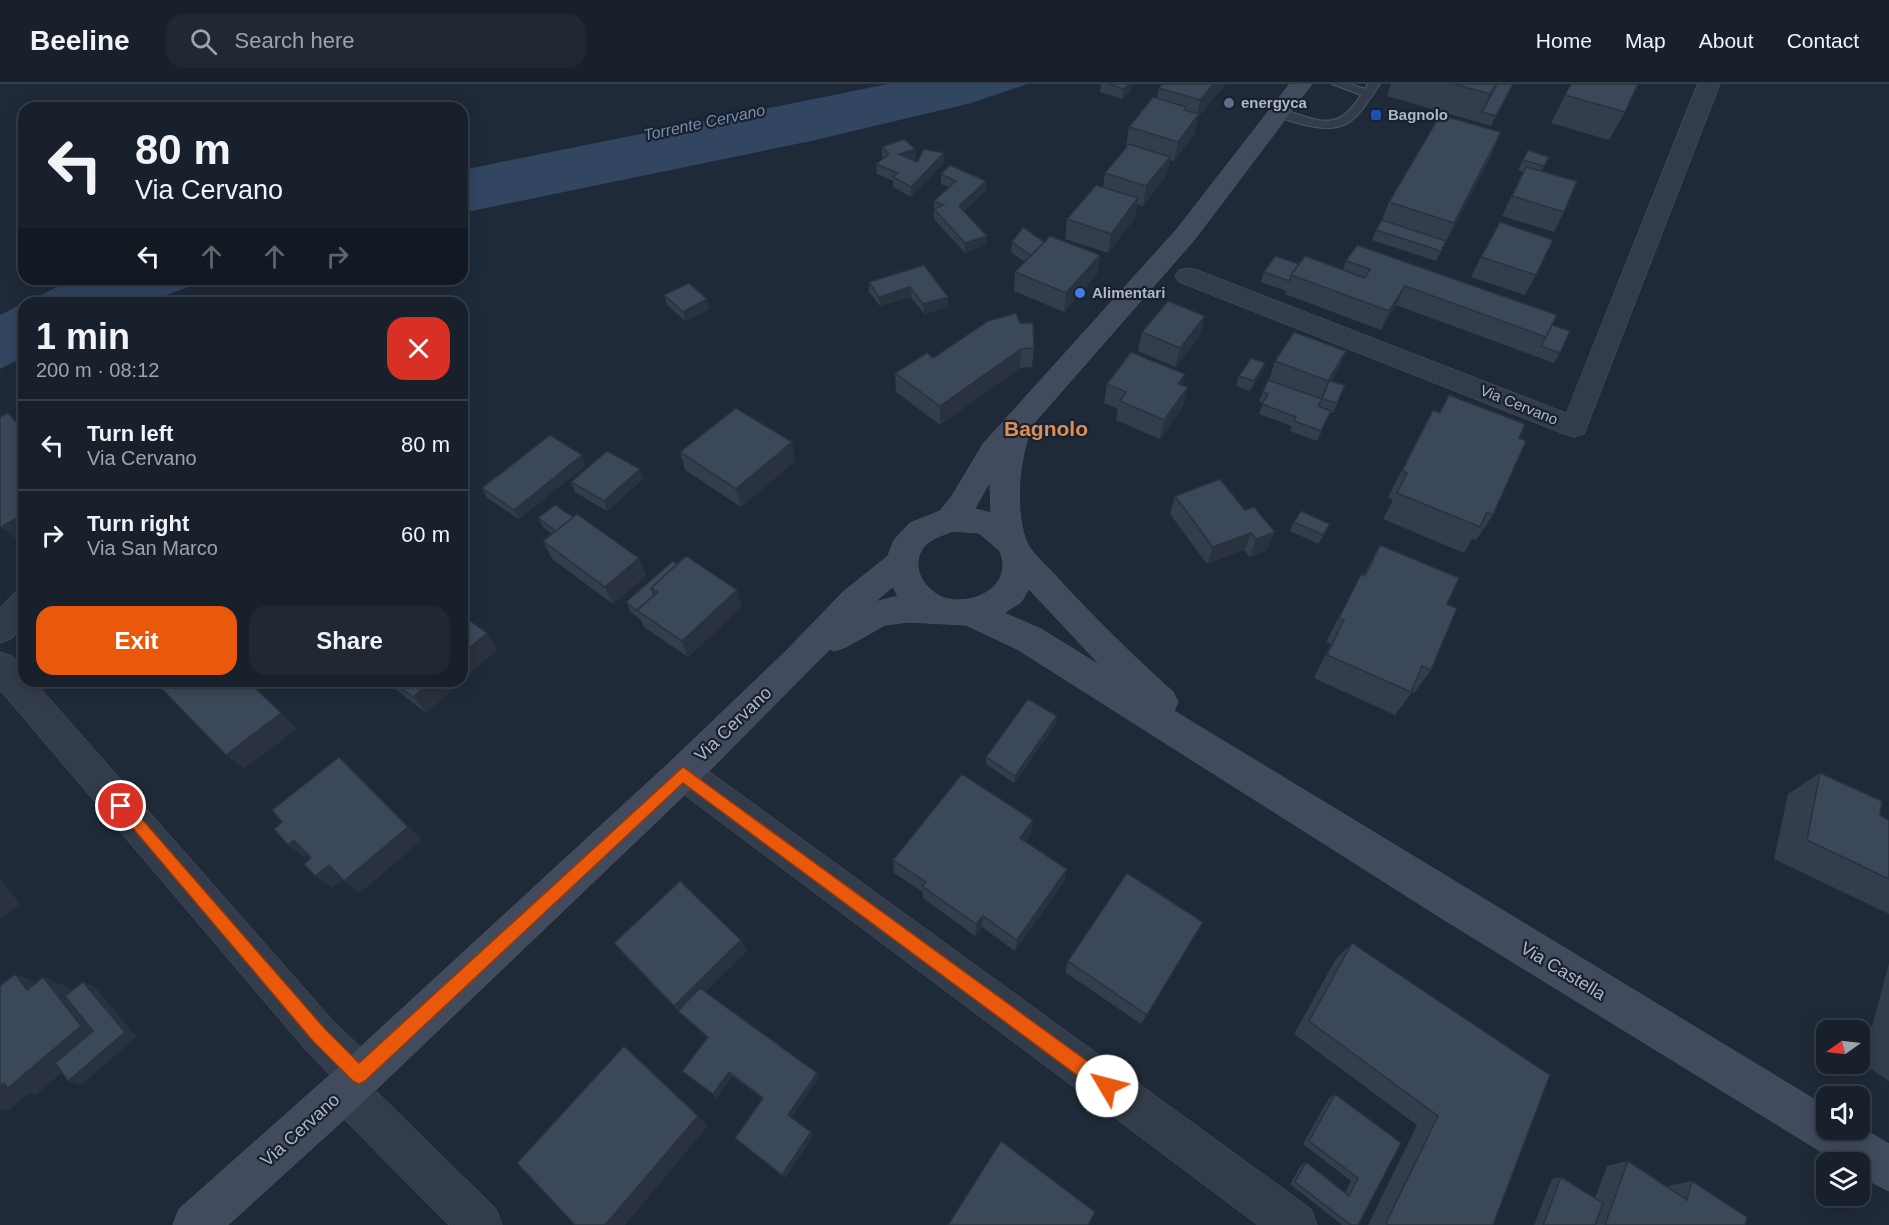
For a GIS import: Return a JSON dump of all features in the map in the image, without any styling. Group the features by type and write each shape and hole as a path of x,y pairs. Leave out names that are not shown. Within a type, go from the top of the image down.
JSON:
{"main road":[{"path":"951,519 963,504 993,451 1186,234 1301,84"},
{"path":"972,613 990,607 1005,598 1016,585 1020,570 1002,495 1008,452 1020,422"},
{"path":"938,610 922,602 910,591 902,578 900,564 903,550 910,539 935,523 951,519 985,523 1014,548 1116,662 1240,770"},
{"name":"Via Cervano","path":"195,1225 683,774 798,661 854,601 900,564"},
{"path":"798,661 857,622 876,614 914,607 972,613 1029,639 1240,770"},
{"name":"Via Castella","path":"1240,770 1466,912 1889,1169"}],"street":[{"name":"Via Cervano","path":"1188,276 1574,427 1709,84"},
{"path":"0,630 18,610"},
{"path":"0,666 18,687"},
{"path":"18,687 319,1035 352,1082 480,1225"},
{"path":"683,774 1295,1225"}],"lane":[{"path":"1280,113 1310,122 1337,123 1348,120 1370,89 1338,84"}],"water":[{"name":"Torrente Cervano","path":"888,84 1027,84 971,103 811,141 468,212 468,169"},
{"path":"62,285 194,285 160,297 36,297"},
{"path":"18,306 18,360 0,369 0,315"}],"building":[{"path":"1108,84 1129,84 1124,89"},
{"path":"1162,84 1214,84 1200,100 1159,88"},
{"path":"1454,84 1496,84 1490,94"},
{"path":"1497,84 1513,84 1496,116 1482,112"},
{"path":"1571,84 1638,84 1625,112 1565,95"},
{"path":"1153,97 1186,107 1184,110 1199,114 1178,142 1129,127"},
{"path":"1440,115 1501,132 1454,223 1389,202"},
{"path":"904,139 915,149 899,154 917,162 924,149 944,153 911,187 893,177 898,173 876,164 889,154 882,147"},
{"path":"1129,144 1170,157 1146,186 1105,173"},
{"path":"1528,150 1549,157 1544,166 1523,160"},
{"path":"950,165 986,181 959,206 987,236 965,243 934,209 944,205 934,201 956,181 941,174"},
{"path":"1526,167 1577,181 1564,212 1512,196"},
{"path":"1096,185 1138,198 1111,234 1067,219"},
{"path":"1382,220 1446,241 1441,251 1376,230"},
{"path":"1500,222 1553,240 1536,275 1481,257"},
{"path":"1023,227 1044,242 1031,256 1012,242"},
{"path":"1050,236 1100,255 1066,293 1015,272"},
{"path":"1357,245 1557,315 1546,337 1405,286 1389,311 1291,275 1305,256 1365,278 1370,269 1346,261"},
{"path":"1275,256 1299,264 1289,281 1264,272"},
{"path":"924,265 948,297 923,304 910,287 879,297 869,282"},
{"path":"689,283 707,299 683,312 664,295"},
{"path":"1168,301 1205,316 1180,348 1142,332"},
{"path":"1016,313 1020,323 1033,323 1034,348 1021,349 940,406 895,373 927,353 933,358 988,321"},
{"path":"1552,325 1570,331 1560,353 1541,346"},
{"path":"1294,332 1346,351 1328,381 1275,361"},
{"path":"1131,352 1185,374 1178,384 1188,387 1164,420 1120,401 1126,392 1107,384"},
{"path":"1251,358 1265,363 1254,381 1239,376"},
{"path":"1268,380 1322,399 1318,406 1331,411 1321,431 1294,421 1296,417 1262,404 1268,394 1263,392"},
{"path":"1329,381 1345,385 1337,403 1322,399"},
{"path":"1449,395 1525,424 1519,438 1526,441 1493,515 1487,512 1480,527 1397,493 1407,473 1402,471 1433,410 1440,413"},
{"path":"736,408 792,442 736,489 680,452"},
{"path":"8,413 18,424 18,517 1,527 0,526 0,417"},
{"path":"550,435 582,455 514,510 482,488"},
{"path":"607,451 640,469 604,501 571,482"},
{"path":"1220,479 1245,510 1254,507 1275,532 1256,539 1251,533 1213,547 1175,496"},
{"path":"555,505 573,517 556,531 538,518"},
{"path":"1301,511 1330,524 1323,535 1294,522"},
{"path":"577,514 639,558 605,587 543,541"},
{"path":"1380,545 1459,578 1447,604 1457,608 1431,670 1422,666 1411,692 1327,655 1344,620 1339,618 1361,574 1365,576"},
{"path":"686,556 737,590 682,641 637,610 658,592 651,588"},
{"path":"673,561 677,564 651,588 654,595 637,611 626,602"},
{"path":"468,619 487,633 468,649"},
{"path":"160,687 254,687 281,713 226,755"},
{"path":"400,687 424,687 413,697"},
{"path":"1028,699 1057,716 1015,776 986,757"},
{"path":"339,757 408,827 344,881 329,865 315,876 304,864 311,858 294,840 288,845 274,829 282,822 272,810"},
{"path":"1820,773 1882,801 1880,815 1889,820 1889,879 1807,840"},
{"path":"962,774 1033,820 1020,838 1067,869 1017,940 983,916 976,924 922,886 926,882 893,860"},
{"path":"1127,873 1203,922 1147,1015 1068,961"},
{"path":"680,881 741,940 674,1006 614,943"},
{"path":"1352,943 1550,1075 1493,1225 1389,1225 1386,1223 1438,1116 1309,1021"},
{"path":"15,974 27,990 43,977 81,1026 8,1088 4,1083 0,1087 0,986"},
{"path":"83,982 125,1032 68,1081 55,1063 93,1031 65,996"},
{"path":"700,988 817,1073 788,1115 811,1132 782,1175 735,1138 763,1098 729,1072 713,1094 682,1071 708,1037 678,1011"},
{"path":"624,1046 698,1116 605,1225 575,1225 517,1163"},
{"path":"1335,1094 1401,1143 1358,1225 1351,1225 1295,1182 1306,1162 1349,1196 1358,1178 1309,1141"},
{"path":"1001,1141 1095,1212 1088,1225 948,1225"},
{"path":"1628,1161 1687,1200 1692,1181 1747,1217 1745,1225 1605,1225"},
{"path":"1561,1177 1603,1203 1595,1225 1543,1225"}],"place":[{"name":"energyca","path":"1229,103"},
{"name":"Bagnolo","path":"1376,115"},
{"name":"Alimentari","path":"1080,293"}],"district":[{"name":"Bagnolo","path":"1046,429"}],"route":[{"path":"121,806 319,1035 359,1075 683,774 1107,1086"}]}
